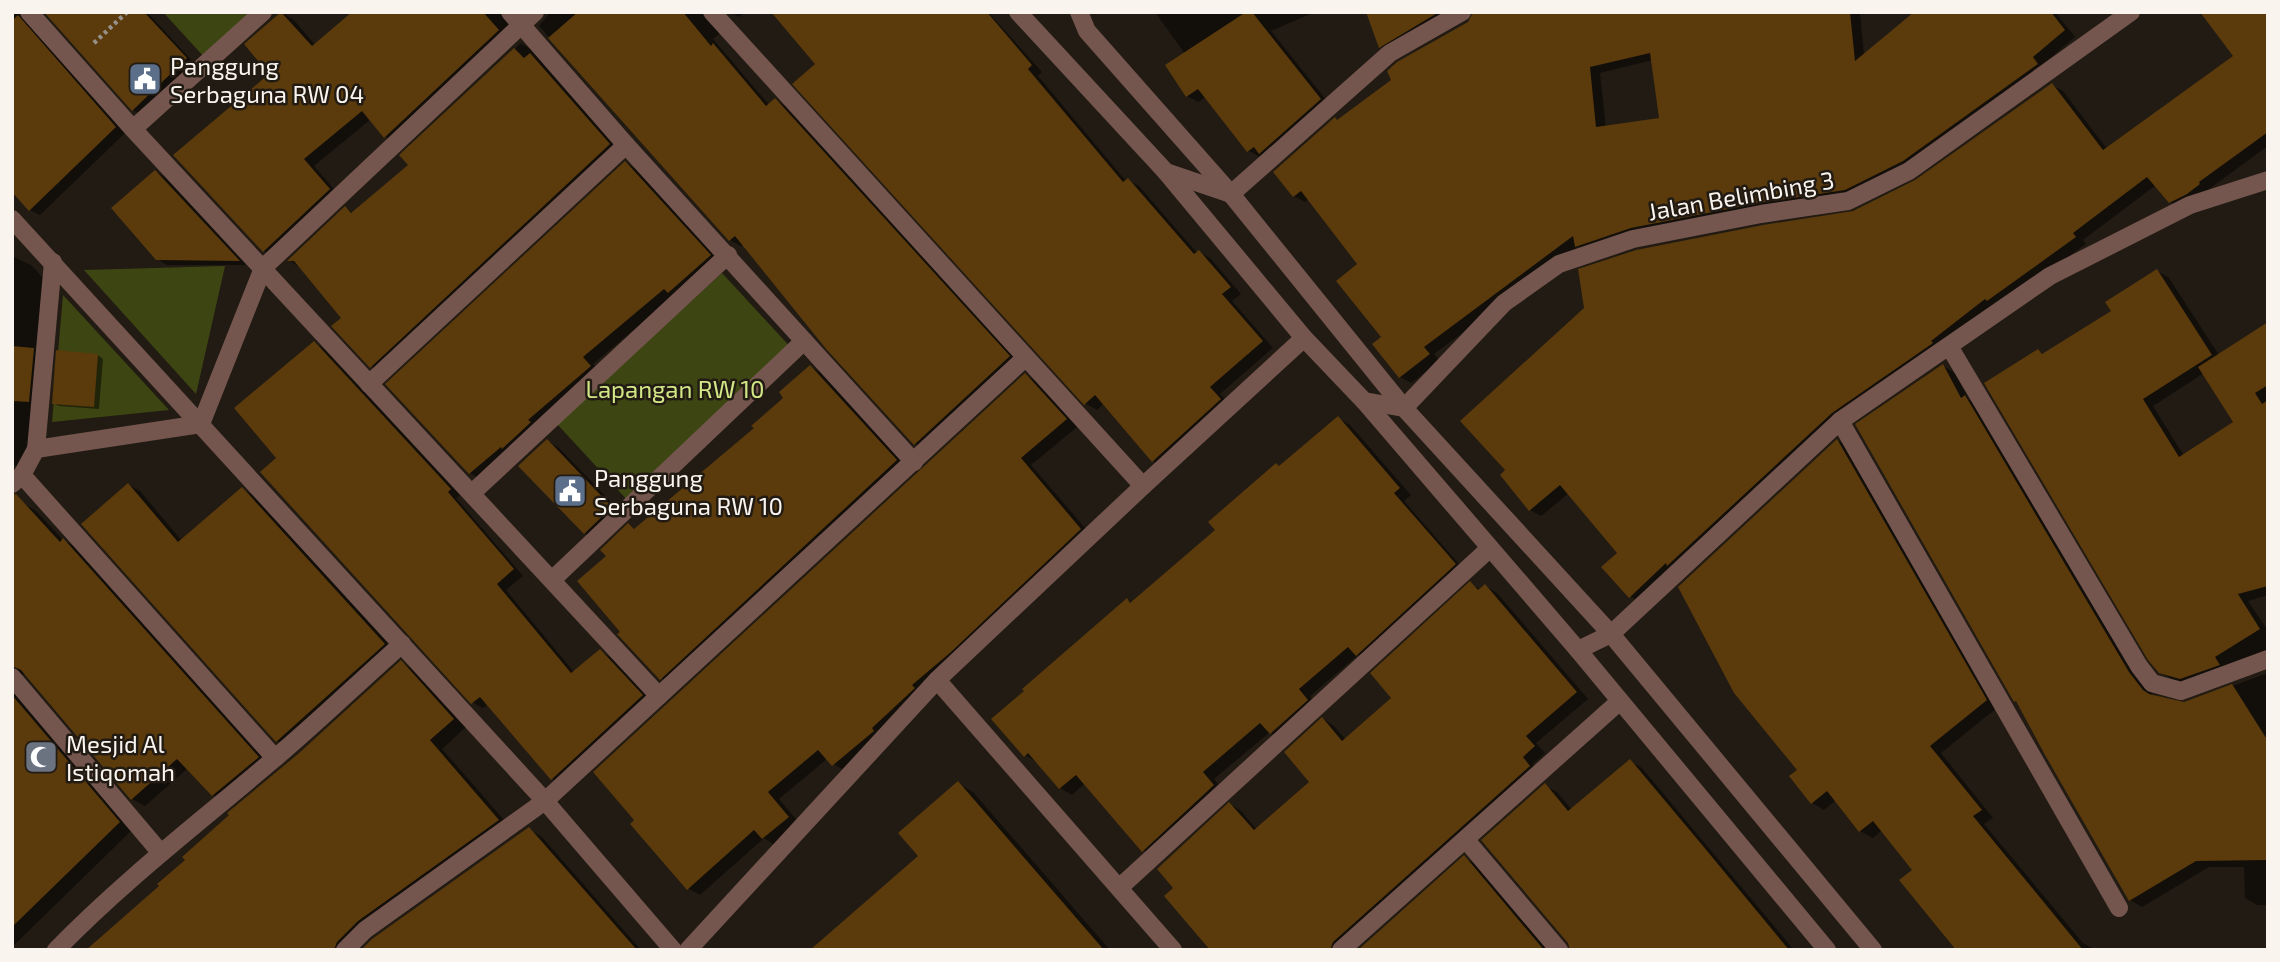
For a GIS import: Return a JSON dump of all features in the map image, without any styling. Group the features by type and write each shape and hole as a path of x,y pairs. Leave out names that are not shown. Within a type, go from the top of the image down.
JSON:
{"street":[{"path":"29,12 133,129 659,696"},
{"path":"133,129 263,12"},
{"path":"712,12 1143,486"},
{"path":"1018,12 1166,172 1304,338 1364,401 1578,650 1827,950"},
{"path":"1079,12 1087,31 1231,194 1404,408 1611,634 1873,950"},
{"path":"1231,194 1390,52 1462,12"},
{"name":"Jalan Belimbing 3","path":"1404,408 1504,303 1559,264 1633,239 1761,214 1848,201 1909,171 2131,12"},
{"path":"201,424 263,268 522,16 626,145 914,461"},
{"path":"369,384 626,145"},
{"path":"1166,172 1231,194"},
{"path":"1578,650 1611,634 1840,421 2050,276 2190,205 2268,180"},
{"path":"12,219 545,801 673,950"},
{"path":"472,493 728,255"},
{"path":"53,261 36,449 17,479 275,758"},
{"path":"688,950 937,680 1304,338"},
{"path":"552,580 804,341"},
{"path":"1949,346 2139,666 2152,683 2181,691 2268,659"},
{"path":"345,950 365,930 545,801 1025,358"},
{"path":"1364,401 1404,408"},
{"path":"1840,421 2119,908"},
{"path":"36,449 201,424"},
{"path":"1119,888 1489,549"},
{"path":"56,950 160,852 275,758 402,644"},
{"path":"12,677 160,852"},
{"path":"937,680 1173,950"},
{"path":"1341,950 1620,701"},
{"path":"1466,840 1559,950"}],"path":[{"path":"74,61 127,12"}],"green space":[{"path":"163,12 255,12 205,58"},
{"path":"225,266 196,394 84,270"},
{"name":"Lapangan RW 10","path":"722,273 794,351 630,503 557,424"},
{"path":"63,295 169,410 52,422"}],"building":[{"path":"44,12 144,12 187,58 132,111"},
{"path":"281,12 312,46 352,12 483,12 499,30 384,138 362,111 304,159 330,189 263,252 173,155 269,74 244,44"},
{"path":"578,12 683,12 766,106 775,98 1010,356 914,445 827,350 735,236 729,241 548,38"},
{"path":"771,12 987,12 1032,65 1028,69 1123,182 1128,178 1194,254 1199,250 1231,287 1222,294 1263,341 1210,387 1221,399 1152,462 1095,395 1084,405 792,84 815,64"},
{"path":"1246,12 1252,12 1321,99 1259,154 1254,147 1247,152 1198,89 1186,97 1165,65"},
{"path":"1366,12 1439,12 1379,48"},
{"path":"1473,12 1850,12 1855,61 1914,12 2051,12 2065,30 2033,57 2038,64 1903,161 1845,190 1759,203 1631,228 1575,247 1573,236 1424,347 1430,354 1399,378 1372,344 1381,337 1336,281 1357,264 1301,191 1293,197 1273,172 1335,117 1337,120 1391,80 1387,71 1397,62 1468,22","holes":["1650,53 1659,118 1596,127 1590,67"]},
{"path":"2200,12 2268,12 2268,132 2199,182 2200,184 2187,194 2169,203 2147,177 2073,233 2076,237 1987,301 1985,299 1931,341 1933,343 1832,413 1629,598 1601,567 1617,553 1560,485 1529,511 1500,475 1505,470 1460,421 1584,308 1578,269 1636,250 1763,225 1853,211 1915,180 2052,83 2103,150 2233,56"},
{"path":"18,15 116,127 29,211 12,192 12,21"},
{"path":"514,48 524,58 530,53 610,144 370,368 331,326 341,318 294,261 287,261 345,206 351,213 408,165 399,155"},
{"path":"625,161 711,255 668,293 664,289 583,357 591,366 528,420 531,422 502,449 501,447 469,474 385,384"},
{"path":"155,170 240,261 156,260 111,208"},
{"path":"2157,269 2212,355 2143,399 2179,457 2233,422 2198,367 2268,322 2268,385 2255,393 2262,404 2268,400 2268,586 2238,594 2260,629 2215,657 2220,665 2180,679 2159,673 2148,660 1984,383 2038,349 2042,354 2111,311 2105,302"},
{"path":"314,341 451,489 448,492 514,569 497,584 571,673 600,649 643,695 551,780 480,697 471,704 260,472 276,458 234,408"},
{"path":"12,346 34,348 29,402 12,401"},
{"path":"56,350 98,354 94,407 52,404"},
{"path":"1943,364 1961,398 1965,395 2129,672 2143,690 2149,694 2184,702 2232,684 2268,741 2268,860 2196,861 2129,901 1855,424"},
{"path":"810,365 897,460 660,680 617,634 620,632 577,581 606,556 600,550 628,523 634,529 754,428 751,426 783,398 779,392"},
{"path":"1025,373 1067,419 1021,458 1081,529 951,652 912,685 915,688 872,728 874,731 832,766 818,750 768,792 789,817 762,839 754,830 687,890 630,824 634,820 593,772"},
{"path":"1338,416 1400,488 1394,493 1456,564 1356,656 1348,647 1299,689 1308,700 1270,734 1260,723 1203,772 1214,785 1142,852 1076,775 1059,789 1028,753 1024,757 991,719 1127,598 1130,603 1215,530 1208,522 1276,463 1279,466"},
{"name":"Panggung Serbaguna RW 10","path":"547,439 612,507 584,534 518,466"},
{"path":"1837,439 1987,700 1930,746 1982,810 1973,816 2083,950 1956,950 1899,880 1912,870 1873,821 1859,832 1827,791 1811,804 1789,776 1797,770 1734,693 1678,587"},
{"path":"128,483 178,542 242,487 385,644 276,742 81,524"},
{"path":"16,494 60,542 63,538 259,757 212,796 177,759 131,800 21,670 12,666 12,495"},
{"path":"1470,581 1478,590 1485,584 1577,692 1526,736 1535,746 1523,757 1530,766 1333,942 1330,950 1210,950 1164,896 1173,888 1157,869 1229,802 1254,830 1309,782 1284,752 1322,717 1342,741 1391,698 1370,673"},
{"path":"401,660 454,719 430,740 499,820 358,921 337,942 334,950 86,950 159,886 157,884 185,860 182,857 229,815 227,813 298,754"},
{"name":"Mesjid Al Istiqomah","path":"12,695 120,822 12,927"},
{"path":"1630,759 1789,950 1570,950 1568,943 1481,840 1545,783 1568,811"},
{"path":"958,781 1104,950 810,950 918,856 898,833"},
{"path":"529,827 637,950 361,950 372,939"},
{"path":"1464,855 1544,950 1358,950"}],"place":[{"name":"Panggung Serbaguna RW 04","path":"145,79"},
{"name":"Panggung Serbaguna RW 10","path":"570,491"},
{"name":"Mesjid Al Istiqomah","path":"41,757"}]}
